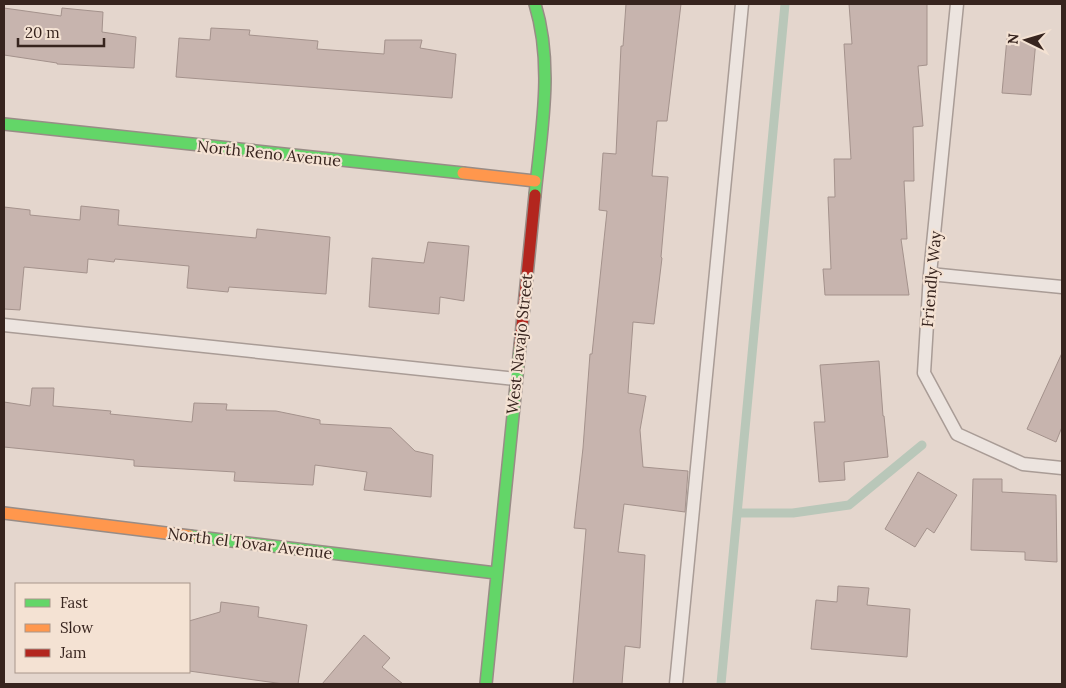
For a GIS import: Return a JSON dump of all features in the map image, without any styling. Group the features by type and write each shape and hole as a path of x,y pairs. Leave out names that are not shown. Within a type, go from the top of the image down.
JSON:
{"street":[{"name":"West Navajo Street","path":"486,684 546,81 541,24 535,4"},
{"name":"North Reno Avenue","path":"4,124 535,181"},
{"name":"North el Tovar Avenue","path":"4,513 496,574"}],"lane":[{"path":"676,684 742,4"},
{"name":"Friendly Way","path":"957,4 930,274 924,373 957,434 1023,464 1062,468"},
{"path":"930,274 1062,287"},
{"path":"4,325 516,379"}],"building":[{"path":"626,4 681,4 667,121 657,121 652,176 668,177 662,258 654,324 633,322 628,393 646,396 640,430 643,467 688,471 685,512 624,504 618,552 645,555 640,648 625,646 622,684 573,684 586,529 574,528 583,448 590,354 592,354 607,211 599,210 603,153 616,154 621,46 623,46"},
{"path":"849,4 927,4 927,65 918,66 923,126 913,127 914,181 904,181 907,239 901,239 909,295 825,295 823,269 831,269 828,197 835,197 834,159 851,159 844,44 852,44"},
{"path":"4,8 61,16 62,8 103,12 102,32 136,37 134,68 57,64 4,55"},
{"path":"211,28 250,30 249,35 318,41 317,49 384,54 385,40 422,40 420,48 456,54 452,98 176,77 179,38 210,40"},
{"path":"1007,38 1036,40 1031,95 1002,93"},
{"path":"81,206 119,210 118,225 256,238 257,229 330,237 326,294 229,287 228,292 187,288 189,266 115,259 114,262 88,259 87,273 24,267 20,310 4,309 4,207 30,210 30,215 80,220"},
{"path":"428,242 469,246 464,301 440,297 439,314 369,307 372,258 424,263"},
{"path":"1062,353 1062,427 1056,442 1027,429"},
{"path":"879,361 888,457 844,462 845,480 819,482 814,422 825,422 820,365"},
{"path":"32,388 54,388 53,406 111,411 110,414 192,422 194,403 227,404 226,410 276,411 320,420 320,424 391,428 415,451 433,455 431,497 364,490 367,472 315,465 313,485 234,481 235,472 134,466 134,460 4,447 4,402 30,406"},
{"path":"918,472 957,495 934,533 927,528 915,547 885,529"},
{"path":"973,479 1002,479 1002,492 1056,495 1057,562 1025,560 1025,552 971,550"},
{"path":"838,586 869,588 867,605 910,609 907,657 811,649 816,600 837,602"},
{"path":"221,602 259,607 258,617 307,625 298,684 284,684 190,671 190,621 220,612"},
{"path":"364,635 390,658 382,667 403,684 322,684"}],"waterway":[{"path":"721,684 785,4"},
{"path":"737,513 793,513 849,505 922,445"}],"traffic: fast":[{"path":"535,4 541,27 545,75 543,123 535,195"},
{"path":"4,124 463,173"},
{"path":"486,684 520,346"},
{"path":"190,536 496,573"}],"traffic: slow":[{"path":"463,173 535,181"},
{"path":"4,513 190,536"}],"traffic: jam":[{"path":"520,346 535,195"}]}
